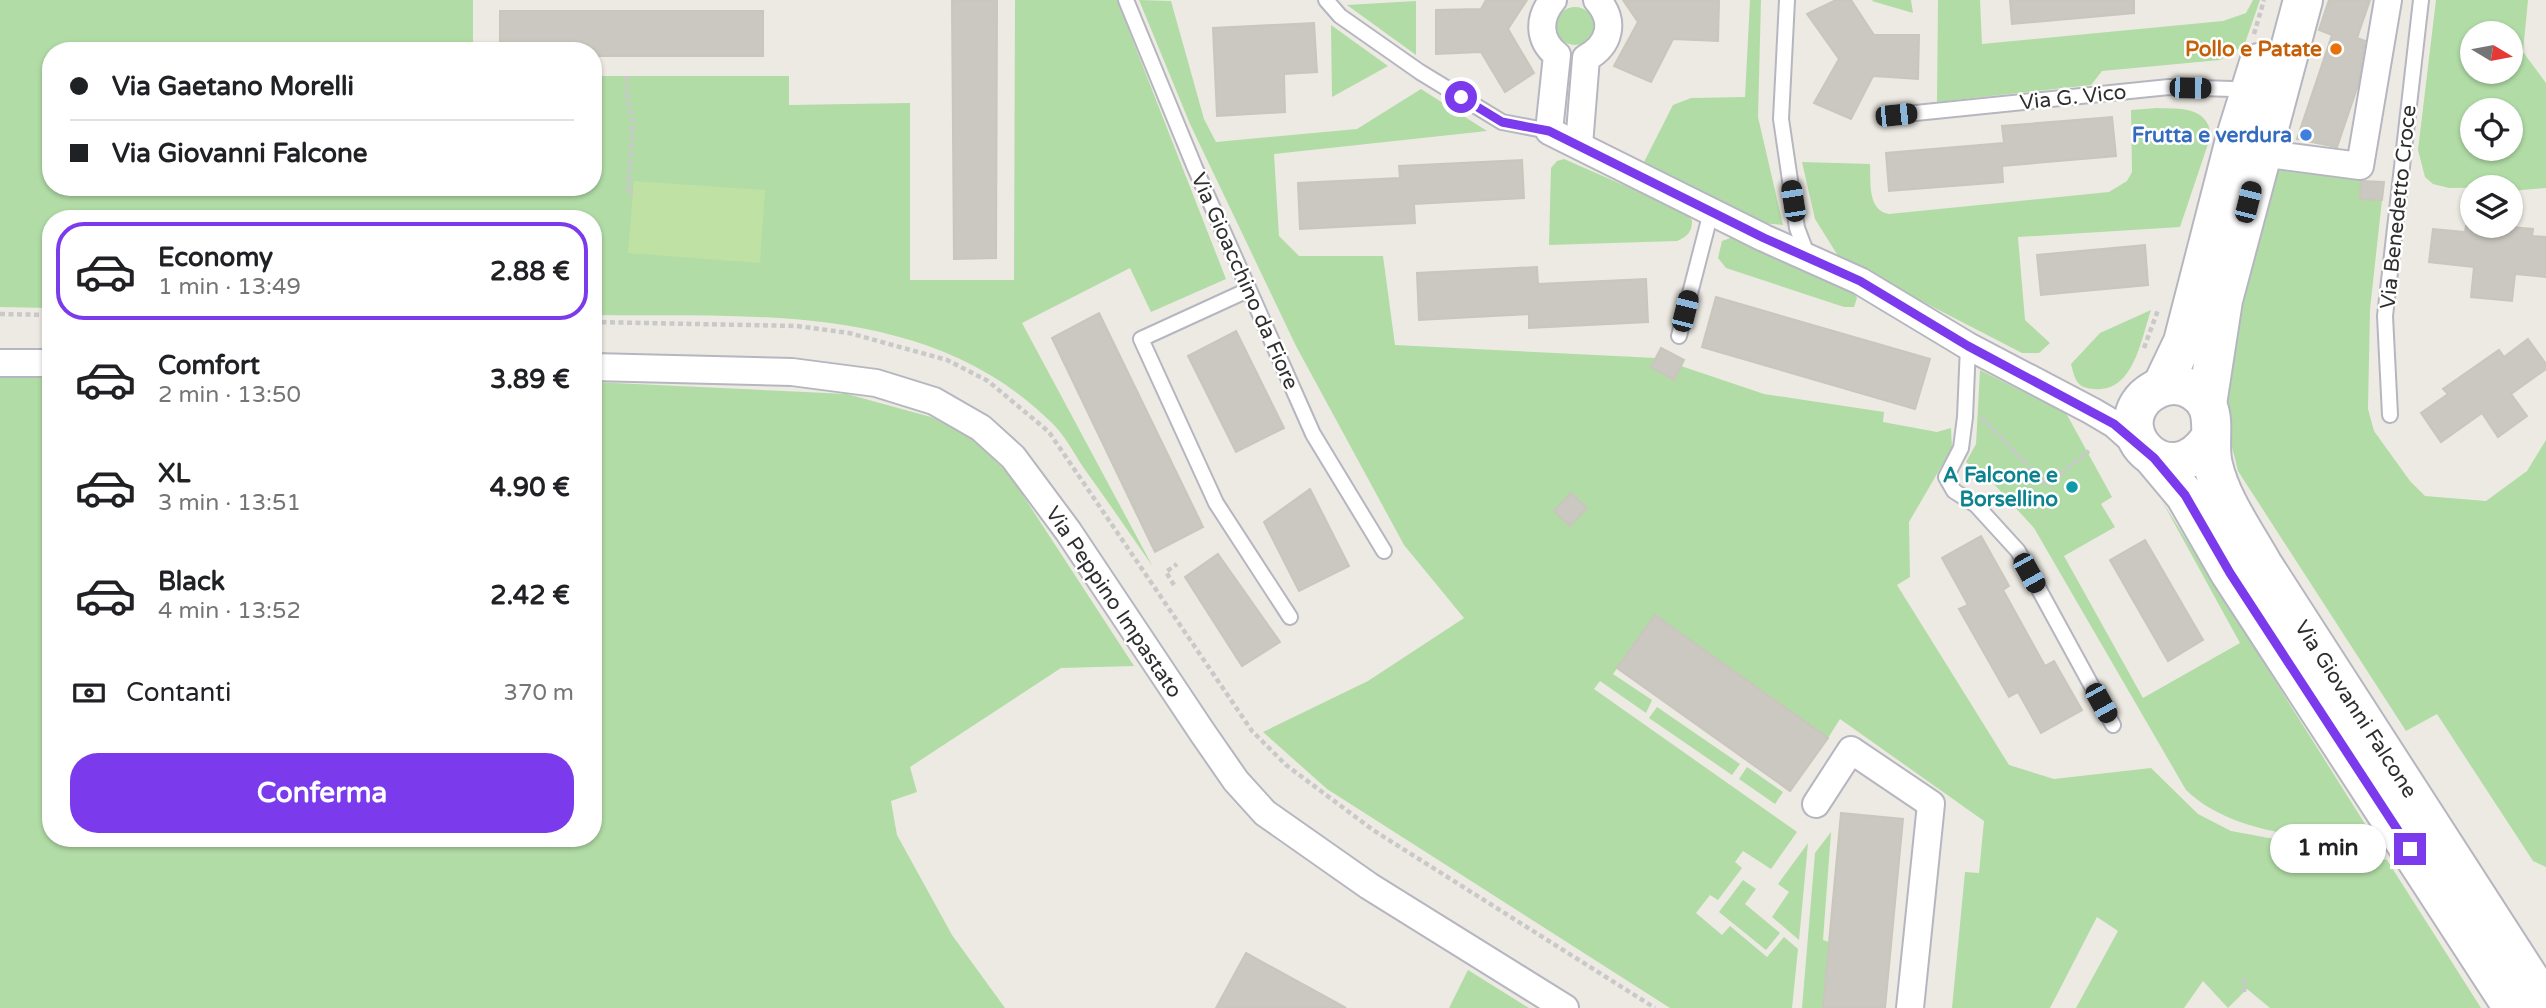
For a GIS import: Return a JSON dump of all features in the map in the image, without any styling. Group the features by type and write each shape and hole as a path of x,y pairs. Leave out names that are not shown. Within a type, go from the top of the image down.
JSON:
{"street":[{"path":"1553,0 1546,9 1542,29 1545,41 1558,55 1549,131 1711,212 1860,281 1968,346 2114,424 2149,454 2178,463 2201,452 2208,423 2223,300 2260,153 2303,0"},
{"path":"1579,145 1586,58 1605,43 1609,25 1607,14 1597,0"},
{"path":"2149,454 2134,426 2183,342 2276,0"},
{"path":"2260,153 2360,166 2388,0"},
{"path":"0,363 42,363"},
{"name":"Via Peppino Impastato","path":"602,367 792,372 876,383 934,401 981,428 1013,457 1029,478 1068,531 1236,781 1265,813 1369,887 1564,1008"},
{"path":"2092,411 2152,394 2188,388 2208,423"},
{"name":"Via Giovanni Falcone","path":"2208,423 2220,488 2263,565 2546,1004"},
{"name":"Via Giovanni Falcone","path":"2149,454 2185,495 2230,573 2513,1008"},
{"path":"1816,804 1851,750 1931,804 1910,1008"}],"lane":[{"name":"Via Gioacchino da Fiore","path":"1126,0 1248,290 1313,433 1384,551"},
{"path":"1326,0 1340,16 1420,72 1502,122 1549,131"},
{"path":"1787,0 1781,119 1797,228 1808,257"},
{"name":"Via Benedetto Croce","path":"2390,415 2385,316 2421,0"},
{"name":"Via G. Vico","path":"1896,115 2169,87 2232,89 2250,94"},
{"path":"1679,336 1711,212"},
{"path":"1248,290 1141,339 1216,503 1290,617"},
{"path":"1968,346 1961,448 1946,477 1954,491 1976,505 2018,551 2113,725"}],"path":[{"path":"627,76 627,99 633,122 628,193 633,193"},
{"path":"0,314 42,315"},
{"path":"1979,415 2047,485 2089,451"},
{"path":"1174,585 1166,572 1177,564"},
{"path":"2244,976 2244,992"}],"green space":[{"path":"0,0 473,0 473,42 42,42 42,196 602,196 602,76 789,76 789,105 910,103 910,280 1014,280 1015,0 1117,0 1226,279 1151,312 1130,268 1022,323 1153,567 1053,424 1004,384 952,355 896,336 837,324 776,318 602,315 602,210 42,210 42,308 0,307"},
{"path":"1139,0 1171,1 1204,119 1216,142 1357,129 1421,89 1487,131 1274,154 1279,236 1299,256 1383,256 1395,345 1656,358 1651,367 1674,379 1681,366 1764,394 1884,412 1883,422 1937,432 1951,428 1952,448 1909,522 1910,577 1897,585 2009,765 2054,779 2151,768 2198,814 2231,831 2387,860 2481,1008 2270,1008 2247,989 2228,1008 2203,981 2184,1008 2076,1008 2118,931 2097,917 2050,1008 1952,1008 1965,872 1979,873 1984,821 1840,719 1828,738 1655,615 1613,674 1652,700 1646,713 1600,681 1594,689 1797,832 1771,869 1743,851 1735,862 1742,868 1718,900 1710,895 1696,913 1722,935 1730,926 1767,957 1784,937 1798,949 1792,1008 1670,1008 1327,789 1263,732 1368,681 1464,618 1404,545 1296,346 1190,124"},
{"path":"1750,0 1761,0 1758,117 1783,225 1763,223 1644,162 1673,105 1691,98 1745,97"},
{"path":"1873,0 1911,0 1913,13 1872,1"},
{"path":"1938,0 1980,0 1982,44 2223,21 2246,13 2253,0 2260,0 2244,46 2220,60 2102,71 2091,85 1937,102"},
{"path":"2436,0 2528,0 2524,42 2524,21 2460,21 2460,84 2524,84 2524,53 2546,83 2546,188 2523,190 2523,175 2460,175 2460,188 2433,184 2425,177 2418,150"},
{"path":"1416,1 1416,55 1347,5"},
{"path":"1575,7 1589,12 1594,26 1589,40 1575,45 1561,40 1556,26 1561,12"},
{"path":"1331,25 1388,66 1332,97"},
{"path":"2183,109 2198,114 2204,119 2211,135 2180,227 2018,237 2025,320 2050,343 2039,353 2022,353 1840,259 1815,219 1802,162 1870,164 1874,201 1877,207 1889,214 2109,192 2127,181 2132,172 2131,110"},
{"path":"1564,159 1685,212 1692,220 1690,231 1677,241 1549,245 1551,168 1557,161"},
{"path":"2274,170 2361,180 2360,199 2382,200 2370,309 2368,409 2374,431 2410,481 2425,496 2486,501 2527,471 2546,440 2546,867 2533,861 2437,714 2406,731 2238,471 2229,429 2229,363 2240,298"},
{"path":"634,181 765,190 760,263 628,253"},
{"path":"1733,237 1851,288 1857,298 1854,307 1844,307 1726,268 1718,258 1722,241"},
{"path":"2151,310 2139,349 2127,373 2108,388 2094,389 2080,385 2071,364 2100,333"},
{"path":"1980,370 2066,413 2112,497 2101,504 2115,527 2064,556 2143,698 2240,643 2162,501 2382,851 2253,826 2206,806 2186,790 2034,528 1993,483 1966,462 1976,444"},
{"path":"0,377 42,377 42,847 602,847 602,382 847,394 931,417 975,439 1011,477 1134,666 1061,668 910,767 917,792 891,801 897,835 952,935 1005,1008 0,1008"},
{"path":"1657,707 1740,764 1732,775 1649,718"},
{"path":"1747,767 1783,792 1775,804 1739,779"},
{"path":"1831,832 1823,940 1829,942 1823,1008 1802,1008 1815,853"},
{"path":"1808,843 1799,940 1772,917 1789,892 1778,884"},
{"path":"1743,880 1756,889 1745,904 1780,933 1766,950 1719,912"},
{"path":"1468,970 1529,1008 1449,1008"}],"building":[{"path":"952,0 997,0 996,258 954,259"},
{"path":"1486,0 1527,0 1508,29 1534,73 1505,92 1481,52 1436,54 1436,10 1481,9"},
{"path":"1623,0 1719,0 1718,41 1673,39 1651,82 1614,66 1638,22"},
{"path":"1836,0 1851,0 1874,35 1919,35 1918,79 1873,76 1851,119 1814,103 1839,59 1807,14"},
{"path":"2010,0 2134,0 2134,13 2012,24"},
{"path":"2329,0 2370,0 2357,38 2365,41 2358,85 2337,147 2297,139 2332,35 2319,30"},
{"path":"500,11 763,11 763,56 602,56 602,42 500,42"},
{"path":"1314,23 1317,72 1284,74 1285,112 1217,116 1213,28"},
{"path":"2112,117 2116,156 2002,166 2003,182 1889,191 1886,153 2004,143 2002,126"},
{"path":"1522,160 1524,198 1414,204 1415,223 1300,229 1298,183 1400,178 1399,166"},
{"path":"2361,181 2384,182 2382,200 2360,199"},
{"path":"2523,228 2533,229 2532,236 2546,237 2546,277 2515,274 2512,301 2471,297 2474,267 2429,262 2433,229 2460,232 2460,238 2523,238"},
{"path":"2145,245 2148,285 2041,295 2037,255"},
{"path":"1537,267 1538,284 1646,279 1648,322 1529,328 1529,314 1419,320 1417,273"},
{"path":"1716,297 1930,359 1915,409 1702,347"},
{"path":"1099,313 1203,527 1155,552 1052,338"},
{"path":"1236,331 1284,428 1236,452 1188,356"},
{"path":"2528,339 2546,364 2546,369 2511,394 2527,416 2498,437 2482,413 2441,442 2421,413 2448,394 2443,389 2499,350 2504,357"},
{"path":"1661,348 1684,360 1674,380 1651,367"},
{"path":"1310,489 1349,566 1299,591 1264,522"},
{"path":"1571,493 1587,508 1570,526 1554,511"},
{"path":"1981,536 2009,586 2003,590 2045,666 2054,661 2082,710 2041,733 2018,692 2009,697 1959,609 1968,605 1942,558"},
{"path":"2145,540 2203,640 2168,661 2110,560"},
{"path":"1218,554 1280,642 1242,666 1185,577"},
{"path":"1655,615 1828,738 1790,791 1617,668"},
{"path":"1841,813 1903,819 1885,1008 1823,1008"},
{"path":"1246,953 1346,1008 1216,1008"}],"place":[{"name":"Pollo e Patate","path":"2336,49"},
{"name":"Frutta e verdura","path":"2306,135"},
{"name":"A Falcone e Borsellino","path":"2072,487"}],"route":[{"path":"1461,97 1502,122 1549,131 1764,238 1860,281 1968,346 2114,424 2154,458 2185,495 2230,573 2410,849"}]}
